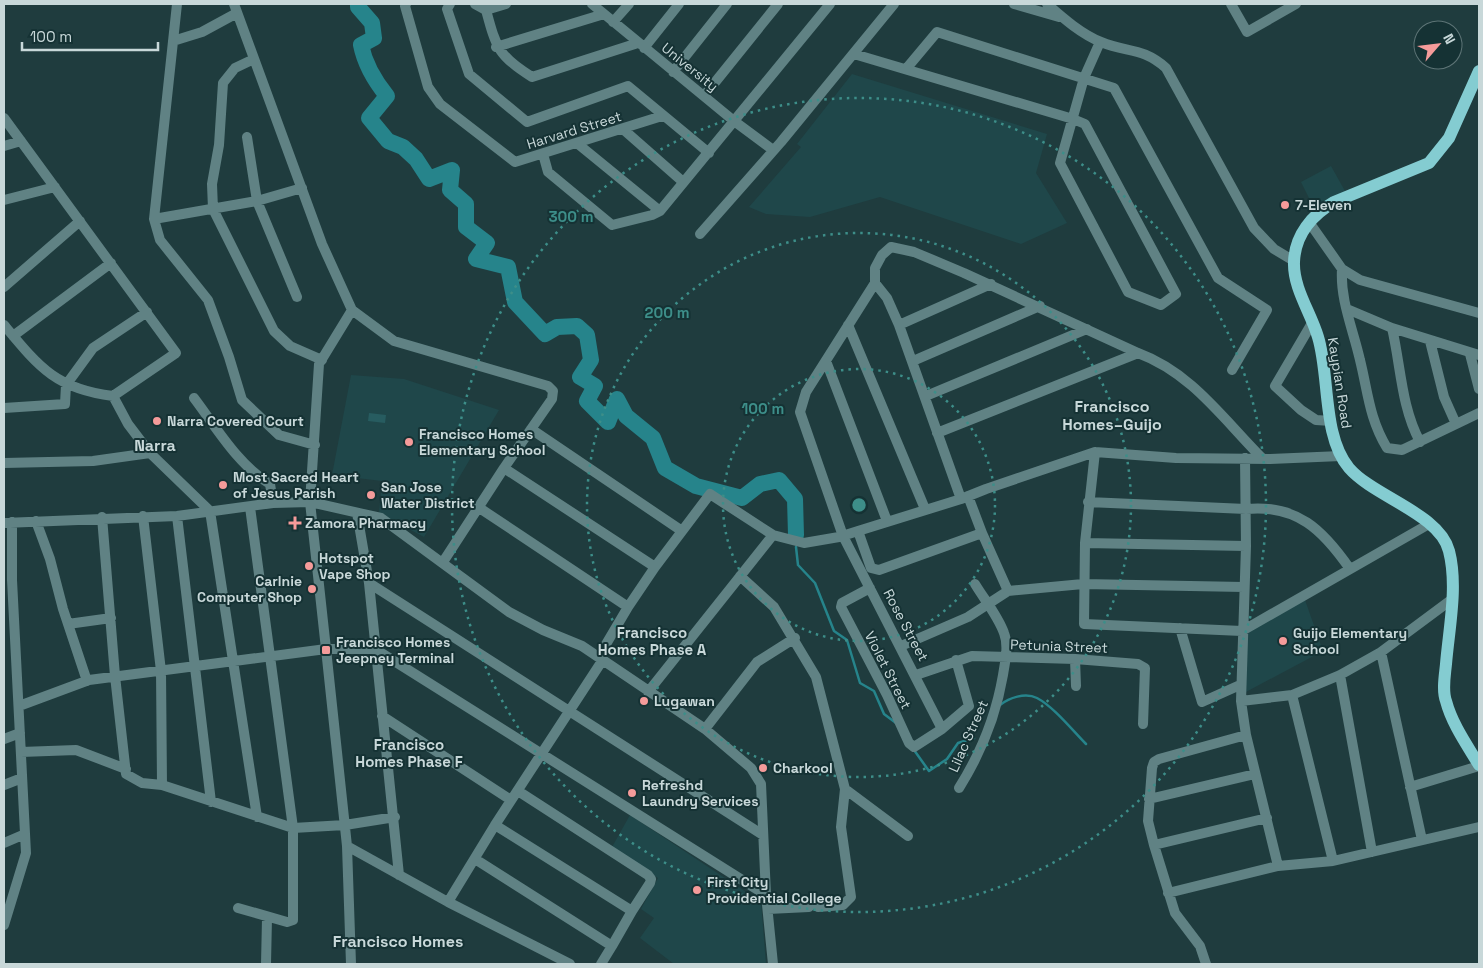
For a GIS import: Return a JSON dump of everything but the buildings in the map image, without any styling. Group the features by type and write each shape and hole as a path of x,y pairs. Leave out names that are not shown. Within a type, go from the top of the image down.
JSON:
{"main road":[{"name":"Kaypian Road","path":"1479,71 1449,138 1429,163 1334,202 1320,210 1300,236 1294,261 1294,275 1318,337 1326,375 1331,429 1342,456 1349,468 1367,484 1429,524 1442,536 1449,550 1451,600 1445,700 1455,724 1479,765"}],"street":[{"path":"177,4 154,218 160,240 208,300 229,357 242,400 278,435 315,445"},
{"path":"450,4 447,9 469,74 527,122 628,86 709,153"},
{"path":"475,4 488,7 506,4"},
{"name":"University","path":"592,4 734,122 773,150"},
{"path":"613,22 629,4"},
{"path":"488,7 496,47 518,68 532,77 641,45 679,4"},
{"path":"674,72 727,4"},
{"path":"704,96 778,4"},
{"path":"543,154 548,172 612,225 652,215 660,211 682,181 709,153 830,4"},
{"path":"700,234 854,54 894,4"},
{"path":"1014,4 1062,17"},
{"path":"1047,4 1062,17 1100,42 1141,51 1154,57 1166,68 1254,228 1274,249 1294,261"},
{"path":"1231,4 1247,32 1296,4"},
{"name":"Harvard Street","path":"403,5 428,87 440,104 515,162 624,130 662,116"},
{"path":"173,41 202,32 236,8 322,244 352,310 394,341 548,386 552,391 552,399 478,506 443,562"},
{"path":"496,47 604,14"},
{"path":"906,69 937,32 1114,88 1218,278 1267,310 1232,370"},
{"path":"854,54 1073,118 1085,124 1176,294 1161,305 1128,292 1060,163 1073,118 1084,78 1100,42"},
{"path":"254,59 235,68 223,83 218,145 212,184 213,208 274,331 290,346 322,360"},
{"path":"4,118 176,354 113,396 66,385 34,361 4,325"},
{"path":"624,130 682,181"},
{"path":"247,137 257,201 297,297"},
{"path":"4,146 20,141"},
{"path":"578,144 660,211"},
{"path":"4,200 55,187"},
{"path":"154,218 257,201 302,188"},
{"path":"4,287 80,221"},
{"path":"1309,222 1342,269 1360,280 1479,313"},
{"path":"1008,591 982,532 964,498 937,433 926,396 899,325 887,298 875,283 875,268 882,256 891,247 914,252 992,284 1138,353 1158,360 1177,372 1207,397 1263,459"},
{"path":"13,336 111,263"},
{"path":"1342,269 1341,287 1375,429 1387,448 1402,450 1479,413"},
{"name":"Rose Street","path":"875,283 806,392 800,412 843,536 916,675 942,729"},
{"path":"899,325 992,284"},
{"path":"913,361 1040,306"},
{"path":"1347,309 1392,328 1475,354 1479,389"},
{"path":"351,964 348,846 310,502 320,364 352,310"},
{"path":"4,408 65,404 66,385 93,348 147,312"},
{"path":"1312,323 1275,386 1308,415 1316,420 1331,421"},
{"path":"848,325 925,509"},
{"path":"926,396 1087,328"},
{"path":"1392,328 1400,364 1402,397 1420,442"},
{"path":"1430,341 1444,397 1456,424"},
{"path":"937,433 1138,353"},
{"path":"826,361 888,521"},
{"path":"113,396 128,424 150,453 210,510 235,661 257,817"},
{"path":"194,398 233,450 272,486 273,504"},
{"path":"531,429 682,531"},
{"path":"448,902 495,825 602,661 602,651 628,607 655,567 710,494 773,535 804,543 843,536 964,498 1095,452 1176,458 1263,459 1342,456"},
{"path":"1095,452 1085,543 1084,624 1242,631 1429,524"},
{"path":"4,463 94,461 150,453"},
{"path":"1245,458 1246,546 1240,685 1241,701 1246,735 1278,866"},
{"path":"504,468 655,567"},
{"path":"4,923 26,854 15,631 8,580 8,522 102,517 177,516 210,510 310,502 380,518 443,562 509,612 582,646 705,729 751,768 761,784 766,895 773,964"},
{"path":"1088,502 1280,510 1302,519 1318,530 1333,544 1350,569"},
{"path":"238,908 267,918 287,922 293,920 293,828 250,506"},
{"path":"478,506 628,607"},
{"path":"357,514 369,583 382,716 395,817 399,875"},
{"path":"143,516 161,671 162,785"},
{"path":"177,516 211,802"},
{"path":"102,517 115,676 126,774 142,783 162,785 293,828 345,826 395,817"},
{"path":"36,521 50,558 68,624 87,680"},
{"path":"858,531 871,568 874,570 982,532"},
{"path":"648,692 773,535"},
{"path":"1085,543 1246,546"},
{"path":"740,576 774,607 795,638 816,677 845,789 841,827 851,897 843,906 768,909"},
{"path":"369,583 763,835"},
{"name":"Lilac Street","path":"959,788 973,766 990,727 1000,695 1006,658 1004,633 975,584"},
{"path":"901,646 952,625 1008,591 1083,584 1244,586"},
{"name":"Violet Street","path":"870,588 842,603 841,607 887,695 909,743 916,747 942,729"},
{"path":"1241,701 1292,695 1340,675 1381,652 1451,600"},
{"path":"68,624 110,618"},
{"path":"1180,628 1202,702 1240,685"},
{"path":"4,632 15,631"},
{"path":"705,729 757,662 795,638"},
{"path":"19,706 87,680 326,649 375,649 766,895"},
{"path":"1381,652 1422,840"},
{"name":"Petunia Street","path":"916,675 972,656 1075,659 1143,666 1143,724"},
{"path":"1075,659 1076,686"},
{"path":"942,729 969,706 956,660"},
{"path":"1340,675 1372,852"},
{"path":"1292,695 1333,860"},
{"path":"382,716 511,800"},
{"path":"4,739 20,733"},
{"path":"1206,964 1200,946 1175,913 1154,845 1148,821 1154,762 1246,735"},
{"path":"21,752 76,750 126,769"},
{"path":"1410,787 1479,765"},
{"path":"1149,799 1255,774"},
{"path":"4,785 22,778"},
{"path":"845,789 908,836"},
{"path":"518,791 648,875 651,879 601,964"},
{"path":"1154,845 1267,818"},
{"path":"495,825 632,911"},
{"path":"1168,893 1278,866 1333,860 1479,827"},
{"path":"4,843 25,834"},
{"path":"348,846 448,902 570,964"},
{"path":"474,859 612,946"},
{"path":"266,964 267,918"}],"shaded area":[{"path":"852,74 1047,134 1036,173 1067,223 1021,244 880,197 810,217 766,214 749,207 801,147 797,144"},
{"path":"1331,166 1345,191 1314,208 1301,182"},
{"name":"Francisco Homes Elementary School","path":"351,375 404,379 499,410 424,537 379,513 382,481 332,475"},
{"path":"369,413 386,415 385,423 368,421"},
{"name":"Guijo Elementary School","path":"1305,600 1323,651 1244,693 1246,632"},
{"name":"First City Providential College","path":"630,815 761,902 766,964 674,964 640,938 654,918 641,909 658,878 612,847"}],"waterway":[{"path":"358,4 358,7 372,23 374,38 361,45 365,59 378,84 387,96 369,118 388,141 403,147 416,159 429,179 452,170 450,190 466,204 466,227 487,243 476,259 508,267 515,302 545,334 557,327 577,326 587,335 591,360 580,377 595,386 587,401 608,422 617,399 626,416 653,438 665,468 696,486 742,498 760,484 779,480 795,499 796,535"},
{"path":"796,547 798,565 815,583 834,631 847,640 860,683 874,691 884,714 896,723"},
{"path":"1000,705 1017,697 1032,696 1037,698 1057,713 1086,744"},
{"path":"914,750 929,771 947,759 958,743 974,738"}],"place":[{"name":"7-Eleven","path":"1285,205"},
{"name":"Narra Covered Court","path":"157,421"},
{"name":"Francisco Homes Elementary School","path":"409,442"},
{"name":"Most Sacred Heart of Jesus Parish","path":"223,485"},
{"name":"San Jose Water District","path":"371,495"},
{"name":"Zamora Pharmacy","path":"295,523"},
{"name":"Hotspot Vape Shop","path":"309,566"},
{"name":"Carlnie Computer Shop","path":"312,589"},
{"name":"Guijo Elementary School","path":"1283,641"},
{"name":"Francisco Homes Jeepney Terminal","path":"326,650"},
{"name":"Lugawan","path":"644,701"},
{"name":"Charkool","path":"763,768"},
{"name":"Refreshd Laundry Services","path":"632,793"},
{"name":"First City Providential College","path":"697,890"}],"district":[{"name":"Francisco Homes–Guijo","path":"1112,415"},
{"name":"Narra","path":"155,445"},
{"name":"Francisco Homes Phase A","path":"652,642"},
{"name":"Francisco Homes Phase F","path":"409,754"},
{"name":"Francisco Homes","path":"398,941"}]}
